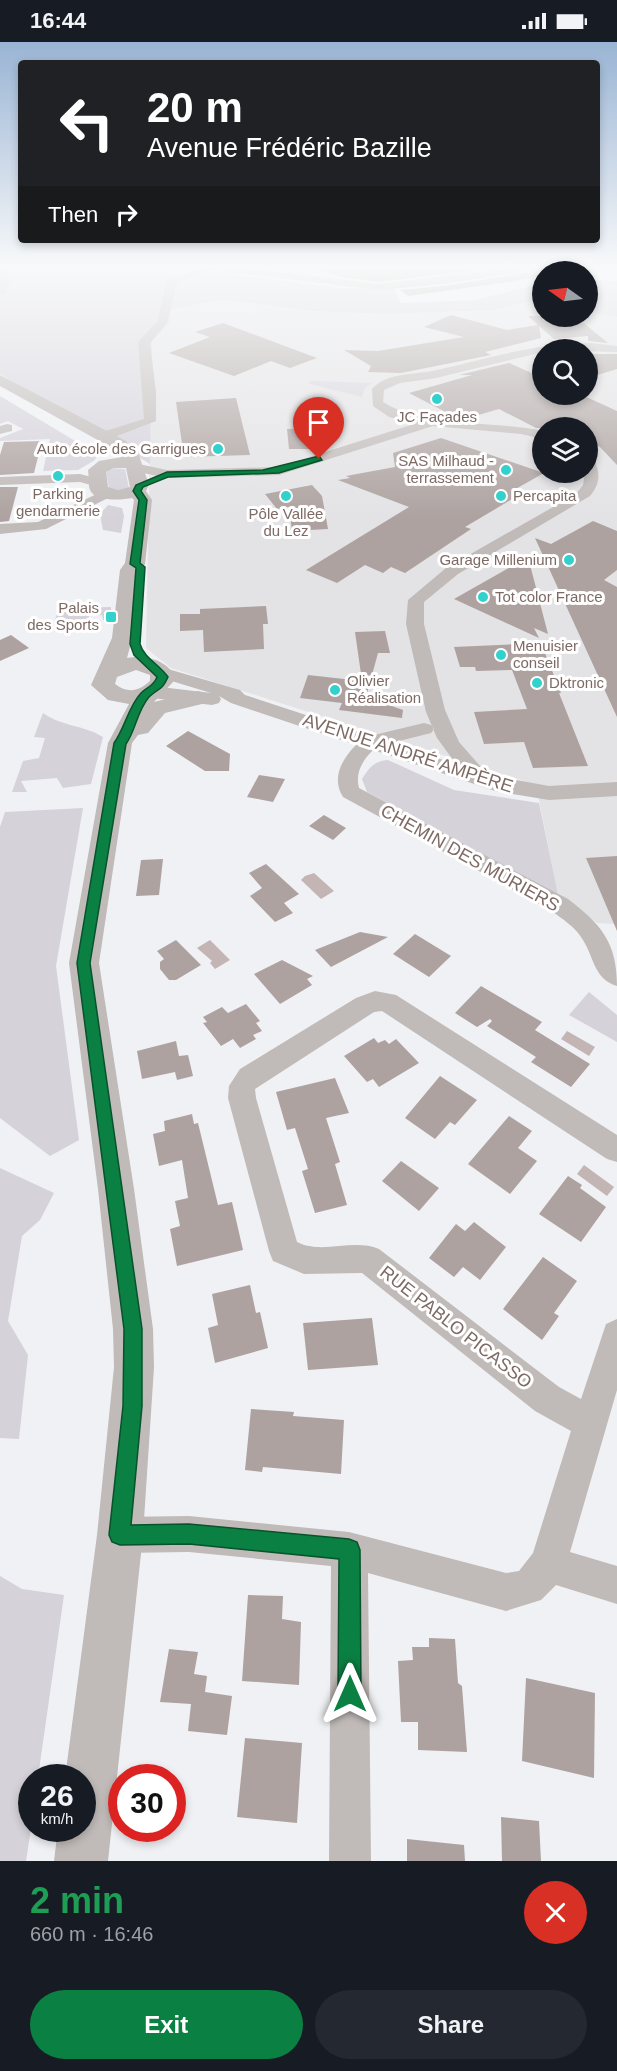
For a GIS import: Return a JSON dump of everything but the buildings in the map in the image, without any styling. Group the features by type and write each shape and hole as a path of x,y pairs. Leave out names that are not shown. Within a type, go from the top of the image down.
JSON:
{"street":[{"path":"96,435 123,437 146,424 151,418 145,349"},
{"path":"532,432 409,418 385,410 377,403 376,393 391,382 433,375 533,349"},
{"path":"1,383 96,435 111,455 135,564"},
{"path":"0,529 41,526 119,486 167,474 279,471 432,422"},
{"path":"123,437 133,465"},
{"path":"133,465 167,474"},
{"path":"119,486 133,465"},
{"path":"119,486 133,465"},
{"path":"0,481 80,478 119,486"},
{"path":"481,779 457,754 445,735 442,717 436,712 415,624 416,600 452,571 581,498 592,483"},
{"path":"135,564 141,567 135,644 137,653 153,681"},
{"path":"124,738 116,734 115,711 108,701 107,682 122,644 130,570 135,564"},
{"path":"107,682 128,664 153,681"},
{"path":"107,682 120,696 153,681"},
{"path":"81,1861 133,1406 133,1329 84,963 124,738 133,716 153,681"},
{"name":"AVENUE ANDRÉ AMPÈRE","path":"153,681 198,698 229,701 238,699 519,790 549,793 617,789"},
{"name":"AVENUE ANDRÉ AMPÈRE","path":"153,681 233,693 238,699"},
{"path":"124,738 141,727 157,708 198,698"},
{"path":"409,754 430,716 436,712"},
{"path":"370,742 424,729"},
{"path":"432,762 445,735"},
{"name":"CHEMIN DES MÛRIERS","path":"370,742 348,770 346,778 350,792 560,905 588,928 601,958 617,977"},
{"name":"RUE PABLO PICASSO","path":"589,1422 547,1399 368,1259 307,1262 295,1259 284,1251 242,1098 242,1086 249,1077 365,1005 375,1001 387,1002 617,1150"},
{"path":"120,1535 189,1534 349,1550 506,1592 525,1590 537,1581 549,1561 617,1335"},
{"path":"349,1550 350,1861"},
{"path":"549,1561 567,1572 617,1585"}],"shaded area":[{"path":"0,349 152,349 150,464 0,374"},
{"path":"152,349 532,349 532,405 598,405 598,349 617,349 617,924 597,923 558,894 536,785 171,668 146,648"},
{"path":"309,382 372,383 365,388 362,397 310,384"},
{"path":"0,396 97,454 95,460 78,470 43,471 50,439 0,441 0,438 23,429 8,421 0,424"},
{"path":"110,468 125,469 129,488 121,491 109,488 106,473"},
{"path":"108,505 122,508 124,516 121,533 103,530 100,514"},
{"path":"111,607 111,619 103,620 102,615 89,616 89,623 52,626 60,608"},
{"path":"43,713 58,721 103,737 91,784 63,788 57,778 21,781 27,792 12,792 23,761 39,758 45,738 34,737"},
{"path":"388,760 454,790 539,803 558,894 367,792 362,779 375,764"},
{"path":"83,808 56,966 79,1140 50,1156 0,1118 0,827 5,812"},
{"path":"314,873 334,891 321,899 301,880"},
{"path":"210,940 230,960 215,969 210,963 212,961 197,948"},
{"path":"589,992 617,1015 617,1042 569,1015"},
{"path":"567,1031 595,1047 589,1056 561,1039"},
{"path":"584,1165 614,1187 607,1196 577,1174"},
{"path":"0,1168 54,1193 40,1220 22,1236 8,1321 28,1355 19,1439 0,1438"},
{"path":"0,1576 22,1589 64,1595 40,1764 18,1764 18,1842 29,1842 26,1861 0,1861"}],"place":[{"name":"JC Façades","path":"437,399"},
{"name":"Auto école des Garrigues","path":"218,449"},
{"name":"SAS Milhaud - terrassement","path":"506,470"},
{"name":"Parking gendarmerie","path":"58,476"},
{"name":"Pôle Vallée du Lez","path":"286,496"},
{"name":"Percapita","path":"501,496"},
{"name":"Garage Millenium","path":"569,560"},
{"name":"Tot color France","path":"483,597"},
{"name":"Palais des Sports","path":"111,617"},
{"name":"Menuisier conseil","path":"501,655"},
{"name":"Dktronic","path":"537,683"},
{"name":"Olivier Réalisation","path":"335,690"}],"route":[{"path":"319,459 279,471 263,473 167,474 140,485 137,491 143,500 135,564 141,567 135,644 137,653 161,672 163,677 158,688 146,695 133,716 128,733 120,743 84,947 84,963 85,987 116,1189 133,1329 133,1406 120,1535 189,1534 349,1550 350,1694"}]}
